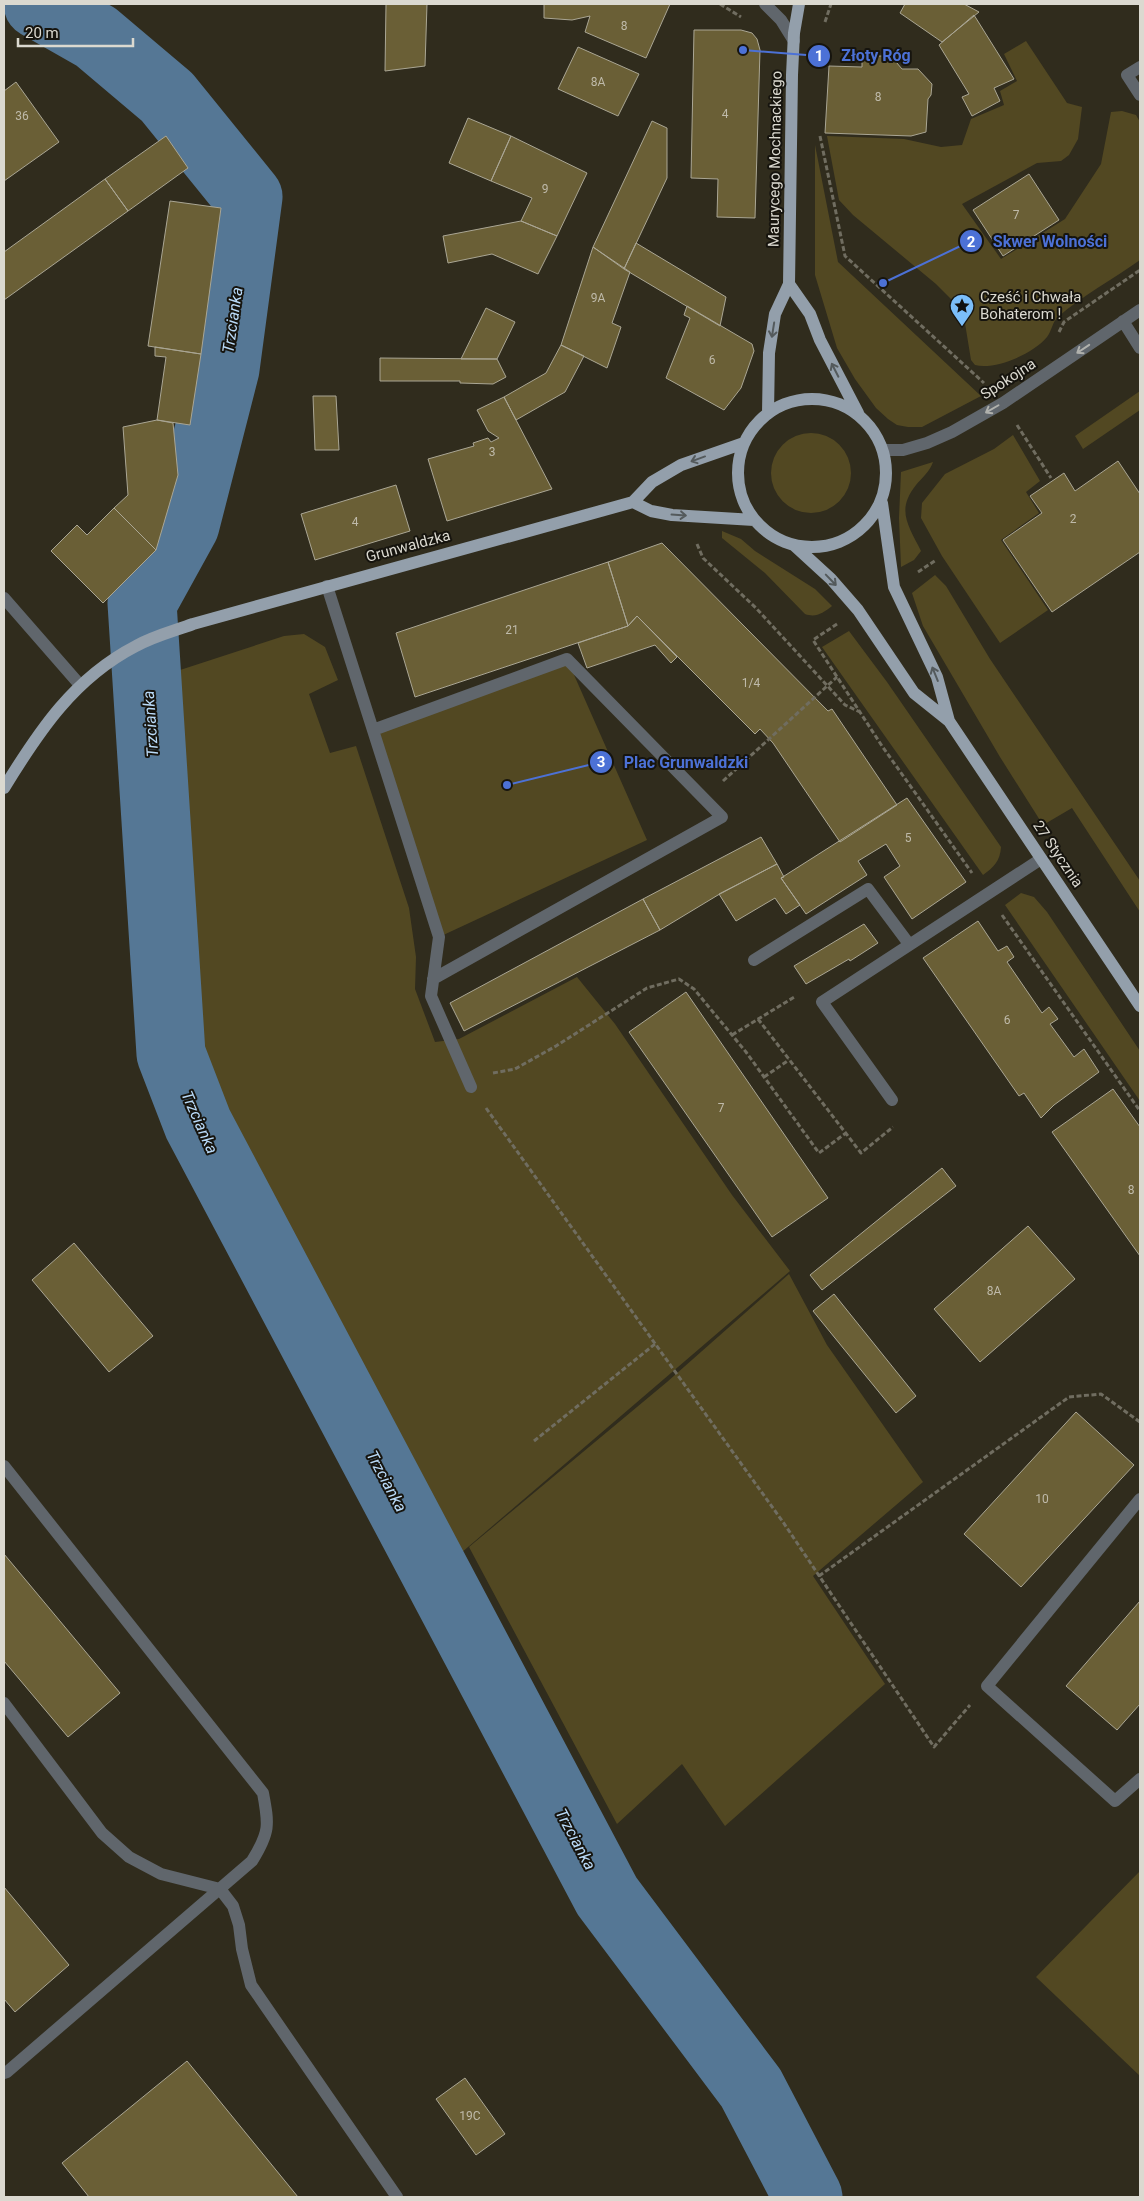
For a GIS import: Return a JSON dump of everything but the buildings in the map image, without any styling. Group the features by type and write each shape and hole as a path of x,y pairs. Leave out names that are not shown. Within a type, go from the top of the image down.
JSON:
{"main road":[{"name":"Maurycego Mochnackiego","path":"768,413 769,354 775,314 789,284 794,41 799,4"},
{"path":"789,284 810,314 820,340 858,414"},
{"path":"813,398 837,402 858,414 871,426 882,450 887,482 882,502 871,521 855,535 837,544 816,548 795,546 773,537 754,520 744,503 738,483 738,462 744,443 754,426 768,413 789,402 813,398"},
{"path":"744,443 681,466 652,482 633,502 651,511 672,515 754,520"},
{"name":"Grunwaldzka","path":"80,685 116,658 154,637 193,624 633,502"},
{"name":"27 Stycznia","path":"882,502 894,587 937,677 949,721"},
{"name":"27 Stycznia","path":"795,546 831,579 858,610 914,692 949,721 1140,1006"},
{"path":"4,788 8,773 61,705 80,685"}],"street":[{"path":"765,4 781,20 794,41"},
{"path":"1140,67 1127,75 1140,95"},
{"name":"Spokojna","path":"882,450 903,450 927,444 952,432 1003,404 1140,310"},
{"path":"1123,322 1140,348"},
{"path":"327,586 439,937 431,996 469,1082"},
{"path":"4,598 80,685"},
{"path":"373,730 567,660 722,817 433,979"},
{"path":"892,1100 822,1002 1042,859"},
{"path":"754,960 868,889 909,944"},
{"path":"4,1466 263,1793 269,1823 264,1843 252,1861 4,2073"},
{"path":"1140,1498 987,1686 1115,1801 1140,1779"},
{"path":"4,1703 102,1833 129,1857 161,1874 220,1889 233,1906 252,1985 397,2197"}],"path":[{"path":"722,4 743,18"},
{"path":"824,27 831,4"},
{"path":"820,130 820,139 845,256 971,370 1003,404 1051,478"},
{"path":"699,552 772,624 845,705 860,712"},
{"path":"704,799 837,677"},
{"path":"846,1132 819,1154 764,1077 694,989 679,979 647,988 556,1046 515,1069 469,1082 783,1522 934,1747 987,1686"},
{"path":"758,1019 861,1153 904,1118 892,1100"},
{"path":"764,1077 789,1060"},
{"path":"534,1441 655,1344"},
{"path":"819,1576 1069,1397 1101,1394 1140,1422"}],"shaded area":[{"path":"1026,41 1067,103 1082,107 1078,139 1069,155 1061,161 1037,163 962,204 1001,259 1065,219 1101,164 1111,112 1122,111 1136,115 1140,122 1140,260 1087,295 1056,319 1047,337 1024,355 1003,363 984,366 975,365 971,360 963,311 936,284 853,215 839,200 827,136 904,139 941,147 962,145 971,119 1004,105 1000,91 1017,81 1004,54"},
{"path":"815,145 838,262 981,396 922,427 897,425 876,408 855,379 837,348 815,275"},
{"path":"1140,391 1140,410 1083,449 1075,436"},
{"path":"811,433 826,436 839,445 848,458 851,473 848,488 839,501 826,510 811,513 796,510 783,501 774,488 771,473 774,458 783,445 796,436"},
{"path":"1013,435 1040,481 1026,492 1039,513 1001,540 1048,610 1000,643 942,556 921,518 922,503 945,474 994,449"},
{"path":"933,462 910,494 905,510 908,525 921,551 914,560 901,567 899,518 901,472"},
{"path":"722,531 741,539 755,551 815,589 832,606 819,614 805,614 765,573 722,538"},
{"path":"935,575 946,586 990,659 1140,881 1140,912 1072,808 1043,825 1000,757 923,626 912,593"},
{"path":"849,631 887,682 1001,847 996,863 983,875 822,647"},
{"path":"304,634 325,647 338,680 309,694 330,753 356,746 409,908 416,957 415,989 435,1042 459,1039 577,977 615,1024 732,1195 790,1271 440,1571 201,1123 174,1051 151,683 174,672 284,636"},
{"path":"567,659 647,840 439,937 373,730"},
{"path":"1021,893 1034,897 1047,912 1140,1051 1140,1101 1005,905"},
{"path":"789,1274 827,1345 923,1482 813,1576 885,1684 725,1826 682,1764 617,1824 469,1547 667,1382"},
{"path":"1140,1871 1140,2076 1036,1977"}],"waterway":[{"name":"Trzcianka","path":"38,4 96,37 167,97 248,197 225,369 185,525 142,603 171,1054 198,1124 607,1896 751,2088 808,2197"}],"place":[{"name":"Złoty Róg","path":"743,50"},
{"name":"Skwer Wolności","path":"883,283"},
{"name":"Cześć i Chwała Bohaterom !","path":"962,327"},
{"name":"Plac Grunwaldzki","path":"507,785"}]}
